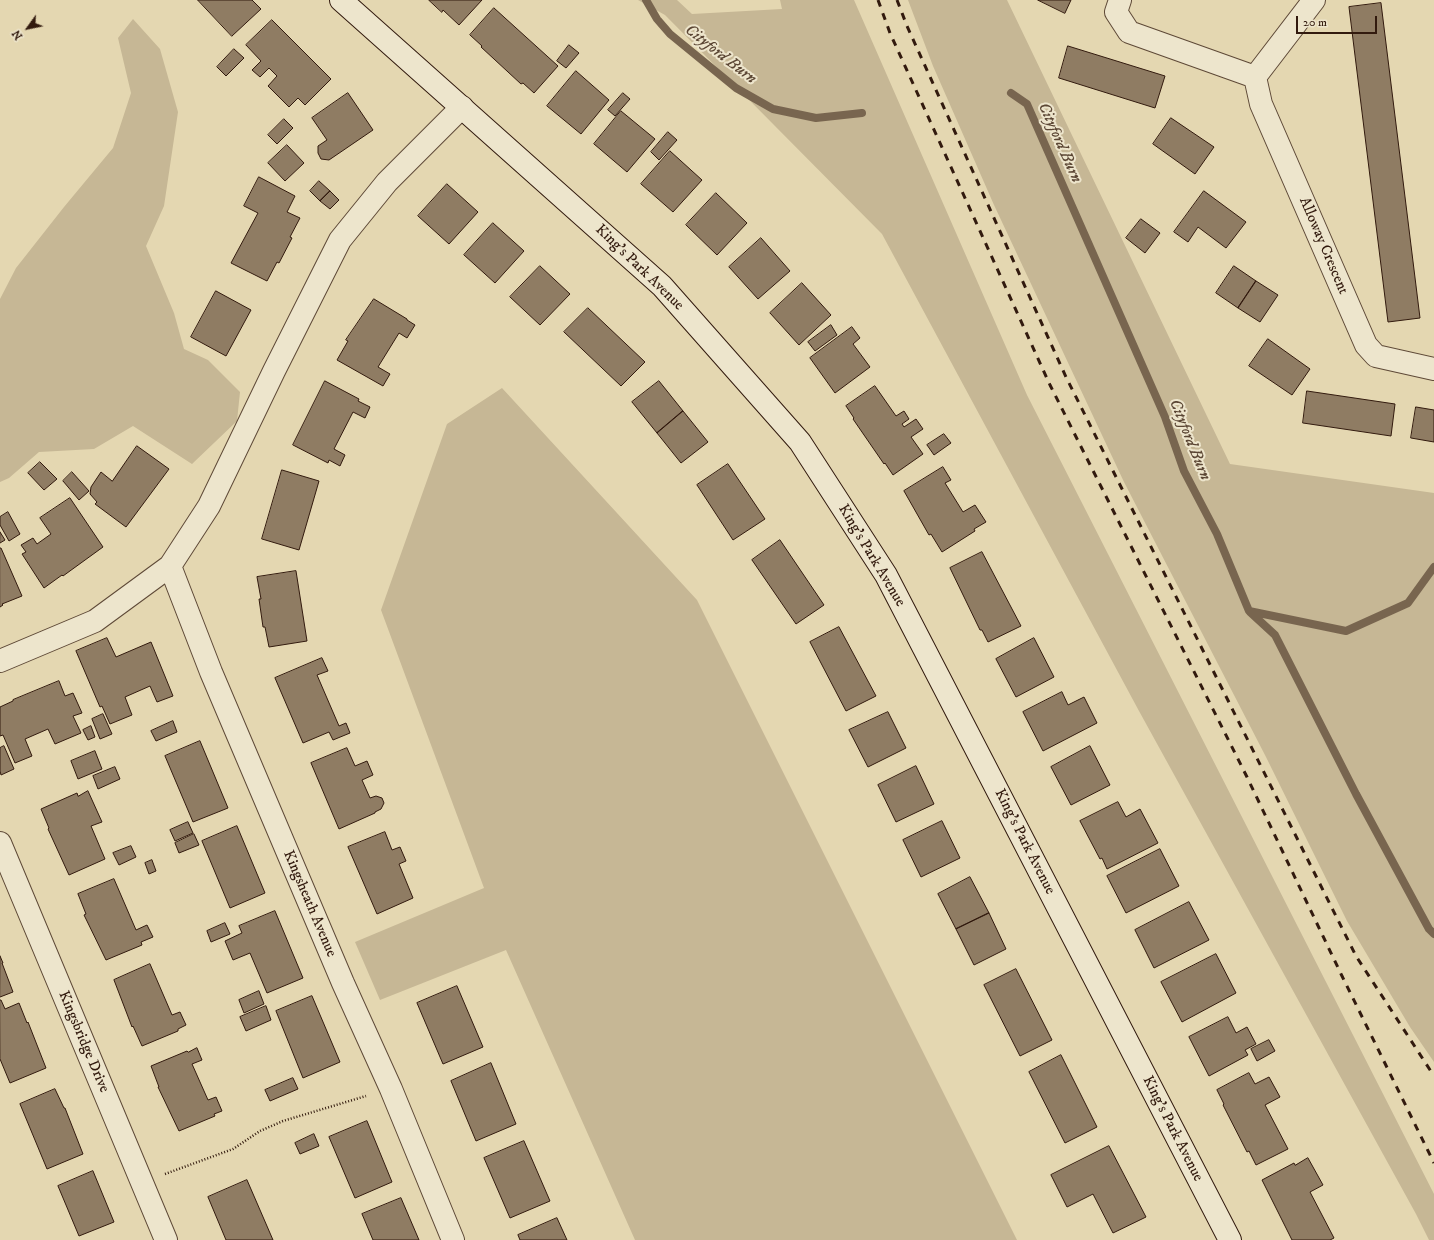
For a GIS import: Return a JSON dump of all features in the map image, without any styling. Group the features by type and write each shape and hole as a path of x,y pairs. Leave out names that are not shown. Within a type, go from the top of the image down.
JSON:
{"street":[{"name":"King's Park Avenue","path":"341,0 662,286 800,442 886,575 1230,1240"},
{"path":"1120,0 1116,12 1129,32 1255,77 1314,0"},
{"name":"Alloway Crescent","path":"1255,77 1261,104 1366,345 1376,356 1434,369"},
{"path":"0,662 95,621 170,566 209,506 274,371 340,240 387,182 462,107"},
{"name":"Kingsheath Avenue","path":"170,566 211,672 343,983 391,1089 453,1240"},
{"name":"Kingsbridge Drive","path":"0,843 166,1240"}],"path":[{"path":"142,1182 233,1149 260,1131 283,1121 391,1089"}],"shaded area":[{"path":"638,0 677,0 692,14 782,9 780,0 854,0 1027,395 1434,1194 1434,1240 1429,1240 1139,711 882,234 665,15"},
{"path":"908,0 1007,0 1230,464 1434,493 1434,1062 1410,1027 1347,921 1266,757 1124,482 994,205 933,66"},
{"path":"133,19 160,49 178,112 164,206 146,246 174,313 184,349 208,360 240,392 237,421 192,464 133,426 94,449 39,452 9,478 0,482 0,299 16,268 113,148 131,93 118,38"},
{"path":"502,388 697,600 1017,1240 635,1240 506,950 380,1000 355,942 484,888 381,610 447,424"}],"building":[{"path":"198,0 252,0 261,9 232,36"},
{"path":"429,0 482,0 459,25 443,10 442,12"},
{"path":"1038,0 1071,0 1065,13"},
{"path":"1381,3 1420,318 1388,322 1349,7"},
{"path":"494,8 558,66 534,93 523,83 521,84 470,35"},
{"path":"272,20 331,79 305,105 298,98 289,107 268,86 277,76 269,68 260,77 252,70 261,61 246,45"},
{"path":"569,45 579,53 566,68 557,61"},
{"path":"1068,46 1165,76 1155,108 1059,78"},
{"path":"234,49 244,58 226,76 217,67"},
{"path":"576,71 609,100 581,134 547,106"},
{"path":"348,93 373,130 329,160 321,159 318,153 318,146 327,140 312,118"},
{"path":"623,93 630,99 615,116 608,110"},
{"path":"621,111 655,139 627,172 594,144"},
{"path":"1171,118 1214,147 1195,174 1153,144"},
{"path":"284,119 293,128 277,144 268,135"},
{"path":"668,132 677,140 659,160 651,152"},
{"path":"287,145 304,163 285,181 268,163"},
{"path":"670,151 702,180 673,212 641,184"},
{"path":"259,177 295,196 287,212 300,218 290,237 292,238 279,263 277,262 267,281 231,263 258,213 244,206"},
{"path":"319,181 330,191 320,201 310,191"},
{"path":"447,184 478,212 449,244 418,216"},
{"path":"330,191 339,200 330,209 320,201"},
{"path":"1204,191 1246,222 1226,248 1198,227 1188,242 1174,232"},
{"path":"716,193 747,223 717,255 686,225"},
{"path":"1141,219 1160,233 1145,253 1126,238"},
{"path":"493,223 524,251 495,283 464,255"},
{"path":"761,238 790,271 758,299 729,267"},
{"path":"540,266 570,294 540,325 510,297"},
{"path":"1234,266 1256,281 1238,308 1216,293"},
{"path":"1256,281 1278,295 1260,322 1238,308"},
{"path":"802,283 831,315 799,345 770,313"},
{"path":"216,291 251,310 226,356 191,337"},
{"path":"374,299 415,325 407,338 399,333 378,367 390,374 383,386 337,360 348,341 346,340"},
{"path":"588,308 645,362 621,386 564,332"},
{"path":"831,325 837,335 815,351 808,342"},
{"path":"852,327 860,338 853,344 870,367 835,393 810,358"},
{"path":"1268,339 1310,369 1292,395 1249,366"},
{"path":"325,381 359,399 358,401 370,407 365,418 353,412 334,449 345,455 340,466 329,460 328,463 293,445"},
{"path":"659,381 683,411 657,433 632,402"},
{"path":"875,386 896,416 904,411 909,419 902,424 904,427 916,419 923,429 911,437 923,454 893,475 853,419 854,418 846,406"},
{"path":"1307,391 1395,404 1391,436 1303,423"},
{"path":"1416,407 1434,410 1434,442 1411,438"},
{"path":"683,411 708,442 681,463 657,433"},
{"path":"944,434 951,443 934,455 927,445"},
{"path":"137,446 169,469 126,527 95,504 97,502 90,494 91,487 101,472 112,481"},
{"path":"40,462 57,479 44,490 28,473"},
{"path":"728,464 765,519 733,540 697,485"},
{"path":"943,467 951,480 945,483 963,512 975,505 986,522 974,529 975,531 942,552 931,534 929,535 904,491"},
{"path":"282,470 319,481 299,550 262,539"},
{"path":"72,472 89,491 79,500 63,481"},
{"path":"70,498 103,547 44,588 22,554 26,552 21,545 33,538 37,544 51,534 40,518"},
{"path":"8,512 20,534 9,541 0,525 0,517"},
{"path":"0,532 5,540 0,543"},
{"path":"780,540 824,605 796,624 752,560"},
{"path":"0,548 22,596 2,604 3,605 0,607"},
{"path":"982,552 1021,626 988,642 982,630 980,630 950,568"},
{"path":"296,571 307,641 269,647 265,627 263,627 259,599 261,599 257,577"},
{"path":"839,627 876,696 846,711 810,642"},
{"path":"107,638 116,657 151,642 173,696 157,702 150,686 125,697 132,715 110,724 102,706 100,707 76,651"},
{"path":"1034,638 1054,677 1016,697 996,659"},
{"path":"322,658 328,671 317,675 339,726 346,723 350,733 333,740 329,732 303,743 275,678"},
{"path":"59,681 65,696 73,693 82,713 73,716 81,733 55,744 48,729 25,739 32,756 15,763 3,735 0,736 0,707"},
{"path":"1062,692 1068,705 1084,697 1097,723 1043,751 1023,712"},
{"path":"888,712 906,748 868,767 849,730"},
{"path":"103,714 112,734 100,739 92,719"},
{"path":"173,721 177,732 156,741 151,731"},
{"path":"91,726 95,737 88,740 83,730"},
{"path":"200,741 228,808 193,822 165,756"},
{"path":"4,746 14,769 1,775 0,748"},
{"path":"1090,746 1110,785 1071,805 1051,767"},
{"path":"347,748 355,766 367,761 373,775 362,780 370,798 376,796 382,798 384,803 381,809 375,813 339,829 311,763"},
{"path":"95,751 102,769 78,779 71,761"},
{"path":"916,766 934,804 896,822 878,785"},
{"path":"115,767 120,779 98,789 93,776"},
{"path":"88,791 102,822 91,826 105,859 69,875 48,829 49,828 41,809 77,793 78,796"},
{"path":"1118,802 1126,817 1140,809 1158,843 1107,869 1080,821"},
{"path":"942,821 960,858 921,877 903,840"},
{"path":"188,822 193,833 175,841 170,830"},
{"path":"237,826 265,893 230,908 202,841"},
{"path":"385,832 392,850 400,847 406,861 399,864 413,898 377,914 348,847"},
{"path":"194,834 199,845 179,853 175,843"},
{"path":"131,846 136,857 119,865 113,853"},
{"path":"1160,849 1179,886 1126,913 1107,876"},
{"path":"152,860 156,871 149,874 145,863"},
{"path":"970,877 989,913 956,929 938,894"},
{"path":"114,879 136,930 147,925 153,937 141,942 142,945 106,960 84,915 86,914 78,894"},
{"path":"1189,902 1209,940 1154,968 1135,930"},
{"path":"275,911 303,978 267,993 250,953 233,960 225,941 242,933 239,926"},
{"path":"989,913 1006,949 974,965 956,929"},
{"path":"225,923 230,934 211,942 207,931"},
{"path":"1216,954 1236,993 1182,1022 1161,982"},
{"path":"0,956 13,992 0,997"},
{"path":"150,964 172,1015 180,1012 186,1025 178,1029 178,1031 142,1046 133,1026 132,1027 114,980"},
{"path":"1016,969 1052,1040 1020,1056 984,985"},
{"path":"457,986 483,1047 443,1064 417,1003"},
{"path":"259,991 264,1004 244,1013 239,1000"},
{"path":"312,996 340,1062 303,1078 276,1011"},
{"path":"0,1000 5,1009 19,1003 46,1068 10,1083 0,1059"},
{"path":"266,1006 271,1020 246,1031 240,1017"},
{"path":"1228,1017 1236,1033 1247,1027 1256,1044 1245,1050 1248,1055 1209,1076 1189,1037"},
{"path":"1269,1040 1275,1051 1257,1061 1251,1049"},
{"path":"197,1048 202,1060 192,1064 208,1100 216,1097 222,1111 214,1114 215,1116 179,1131 158,1087 151,1066"},
{"path":"1061,1055 1097,1127 1065,1143 1029,1072"},
{"path":"491,1063 516,1124 476,1141 451,1081"},
{"path":"1249,1073 1255,1084 1269,1077 1280,1097 1265,1105 1288,1149 1256,1165 1249,1151 1247,1152 1217,1090"},
{"path":"293,1078 298,1089 270,1101 265,1090"},
{"path":"55,1089 65,1108 83,1154 47,1169 20,1104"},
{"path":"367,1121 392,1182 355,1198 329,1137"},
{"path":"314,1134 319,1146 300,1154 295,1143"},
{"path":"524,1141 550,1201 510,1218 484,1158"},
{"path":"1109,1146 1146,1217 1113,1233 1093,1194 1067,1207 1051,1175"},
{"path":"1308,1158 1323,1185 1310,1192 1334,1238 1330,1240 1292,1240 1262,1180 1294,1163 1295,1165"},
{"path":"93,1171 114,1222 79,1236 58,1186"},
{"path":"247,1180 273,1240 226,1240 208,1197"},
{"path":"401,1198 419,1240 373,1240 362,1214"},
{"path":"557,1218 567,1240 520,1240 518,1235"}],"waterway":[{"name":"Cityford Burn","path":"646,0 657,19 670,34 736,88 773,109 816,118 862,113"},
{"name":"Cityford Burn","path":"1011,93 1027,104 1165,417 1184,471 1217,534 1249,611 1346,631 1408,603 1434,567"},
{"path":"1250,612 1275,635 1356,794 1429,929 1434,934"}],"railway":[{"path":"878,0 890,33 1050,385 1247,777 1342,976 1434,1163"},
{"path":"897,0 907,26 1066,377 1356,956 1434,1076"}]}
